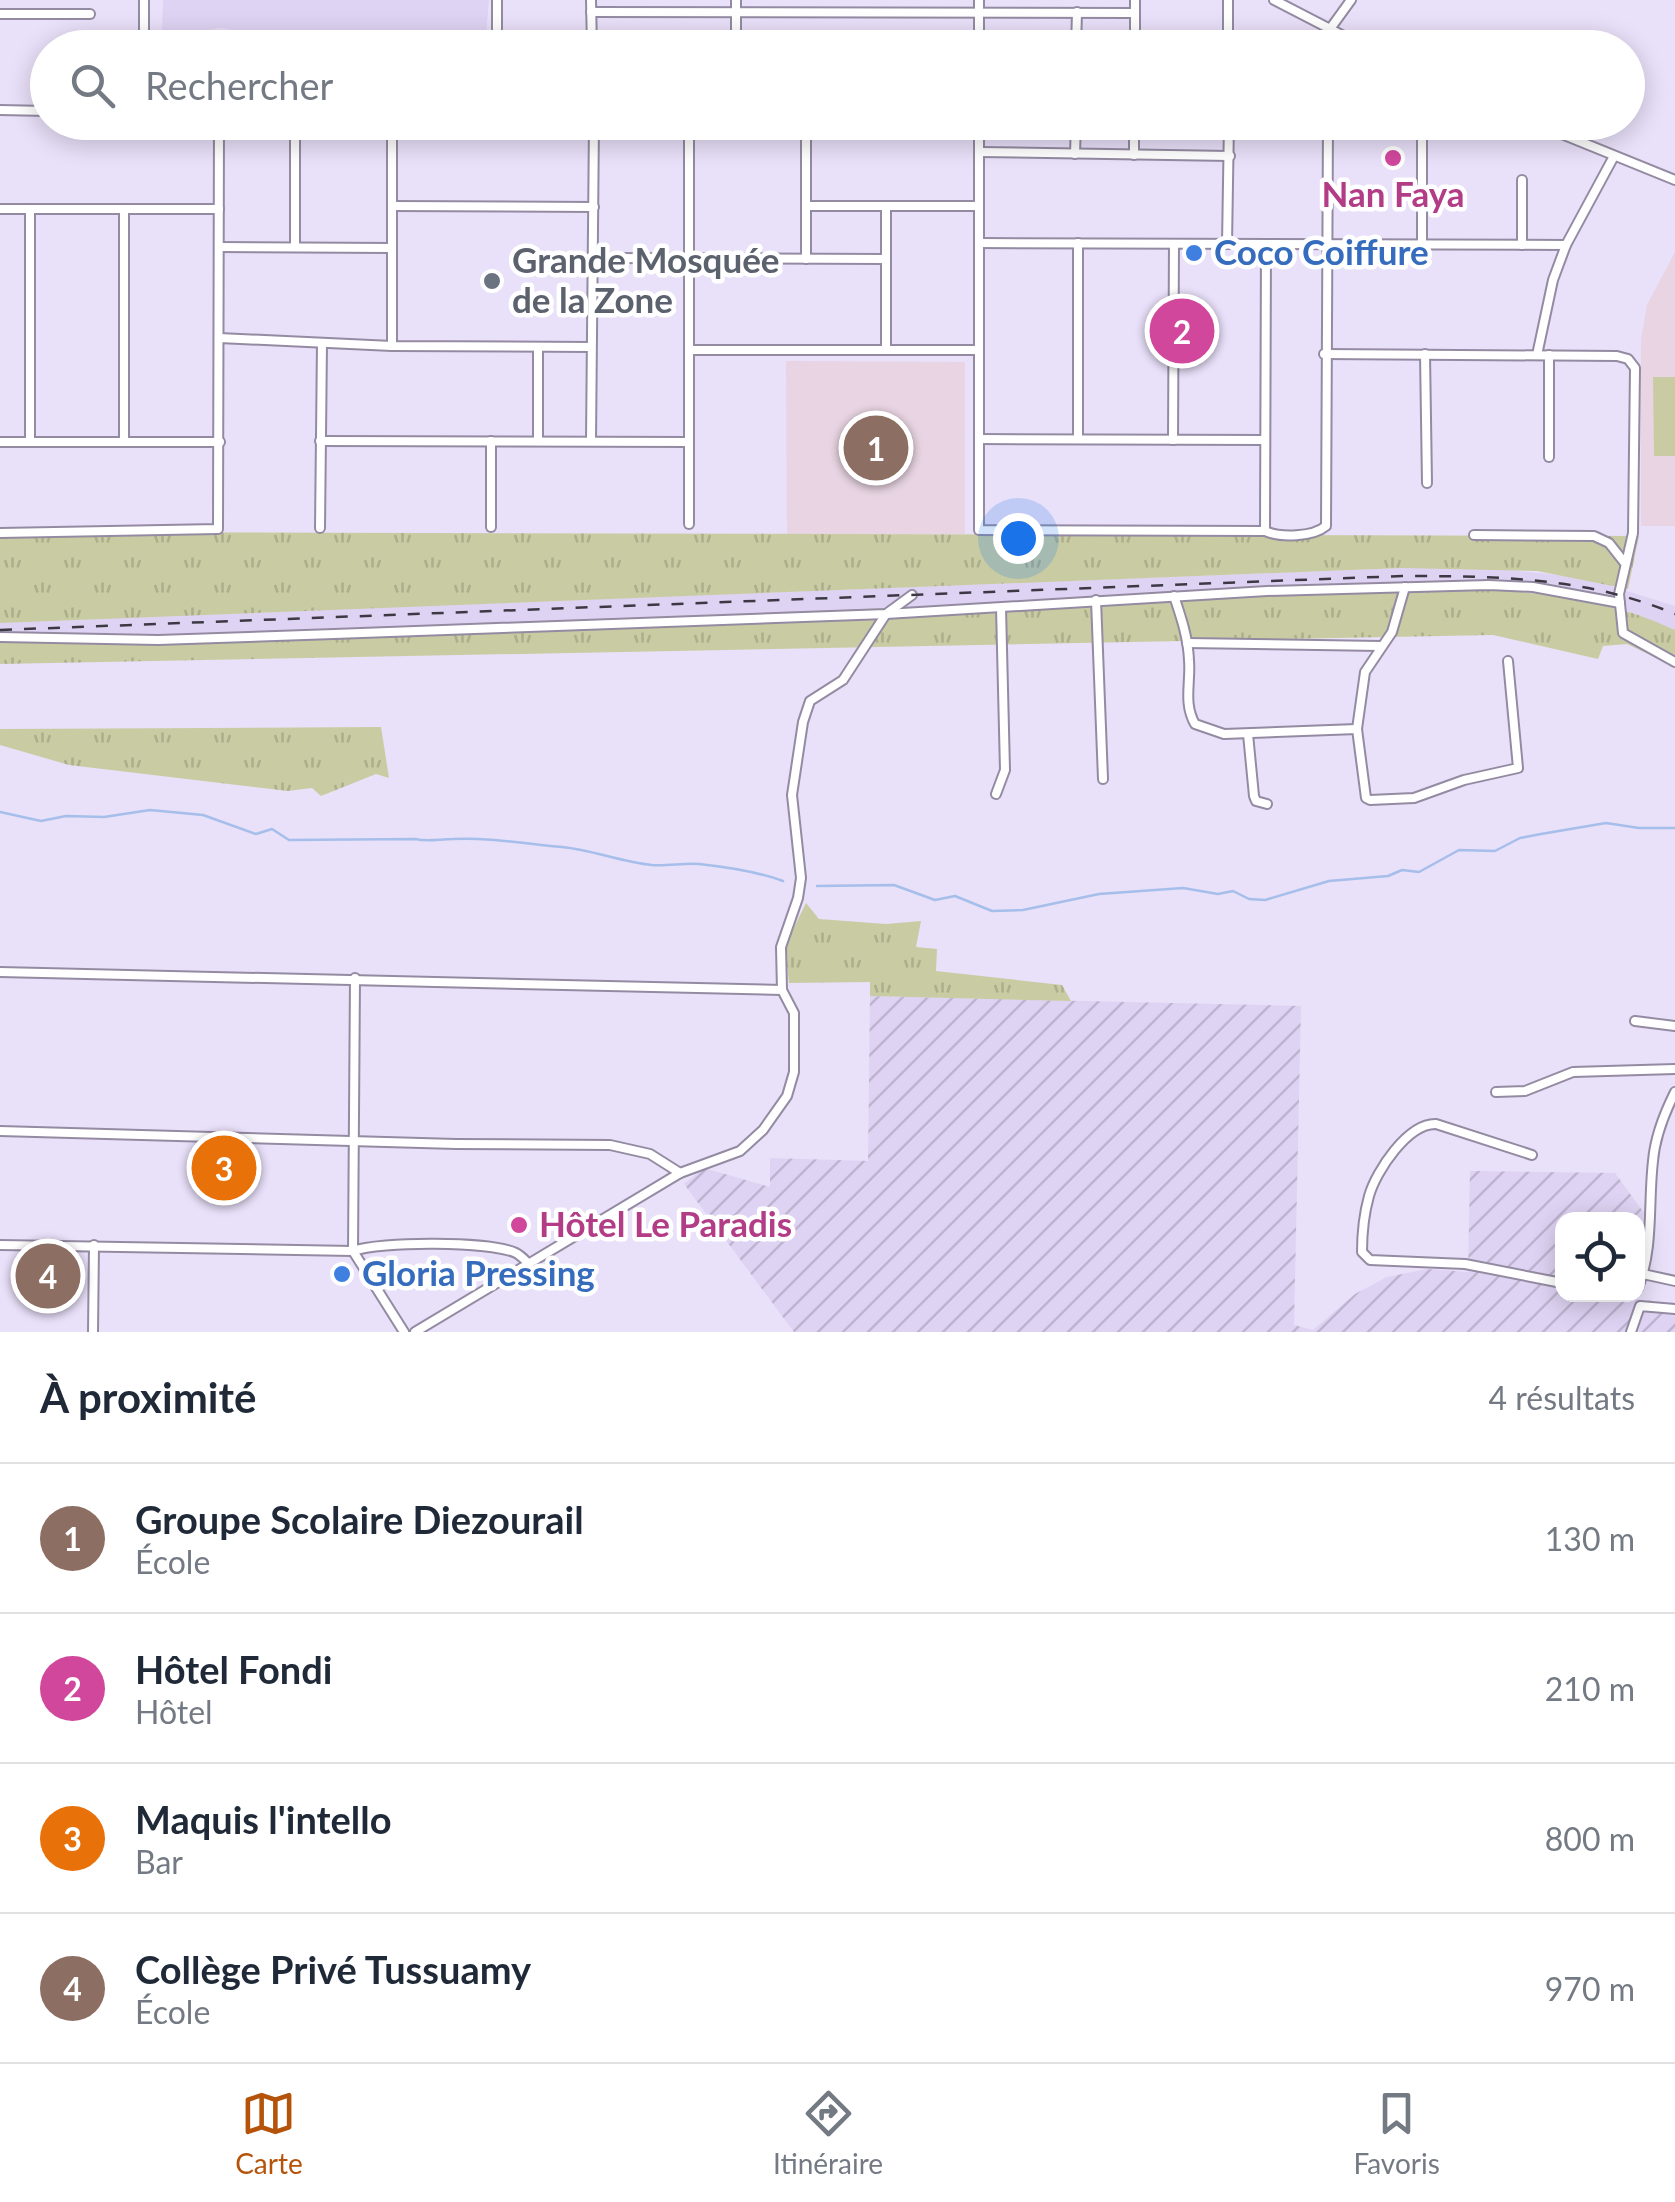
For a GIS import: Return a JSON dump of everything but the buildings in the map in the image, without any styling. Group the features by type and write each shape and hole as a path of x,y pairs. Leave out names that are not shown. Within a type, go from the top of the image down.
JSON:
{"street":[{"path":"144,0 144,30"},
{"path":"497,30 498,0"},
{"path":"592,0 592,30"},
{"path":"644,0 644,12"},
{"path":"736,0 736,30"},
{"path":"832,0 832,12"},
{"path":"979,0 979,30"},
{"path":"1135,0 1135,30"},
{"path":"1228,0 1228,30"},
{"path":"1274,0 1334,30"},
{"path":"1330,28 1350,0"},
{"path":"592,12 1135,13"},
{"path":"1076,30 1077,12"},
{"path":"0,14 90,14"},
{"path":"0,110 30,111"},
{"path":"0,533 218,528 219,140"},
{"path":"295,140 295,247"},
{"path":"392,140 392,346"},
{"path":"591,442 594,140"},
{"path":"689,140 689,524"},
{"path":"806,140 806,259"},
{"path":"979,140 979,530 1265,531 1282,536 1320,532 1326,526 1328,140"},
{"path":"1075,140 1075,154"},
{"path":"1134,140 1134,155"},
{"path":"1227,244 1230,140"},
{"path":"1422,140 1422,244"},
{"path":"1572,140 1675,180"},
{"path":"979,152 1230,156"},
{"path":"1537,355 1553,280 1566,245 1613,158"},
{"path":"1522,180 1522,245"},
{"path":"392,206 594,208"},
{"path":"806,206 979,206"},
{"path":"886,206 886,350"},
{"path":"0,209 219,209"},
{"path":"30,209 30,442"},
{"path":"124,209 124,442"},
{"path":"979,243 1566,245"},
{"path":"1078,243 1078,439"},
{"path":"1174,244 1174,440"},
{"path":"1265,531 1266,244"},
{"path":"219,247 392,248"},
{"path":"591,258 886,259"},
{"path":"219,338 392,346 591,347"},
{"path":"320,528 322,342"},
{"path":"538,346 538,442"},
{"path":"689,350 979,350"},
{"path":"1324,354 1628,358 1635,368 1633,533 1624,562 1620,602 1623,633 1675,662"},
{"path":"1425,354 1427,483"},
{"path":"1549,355 1549,457"},
{"path":"979,439 1266,440"},
{"path":"320,441 689,442"},
{"path":"491,441 491,527"},
{"path":"0,442 220,442"},
{"path":"1474,535 1594,536 1609,543 1624,562"},
{"path":"0,638 178,639 886,614 1096,600 1405,587 1534,587 1620,602"},
{"path":"1405,587 1392,632 1365,672 1358,729 1364,790 1370,800 1414,798 1464,780 1518,768 1508,661"},
{"path":"416,1332 680,1174 740,1152 763,1130 787,1096 794,1072 794,1013 782,990 781,947 801,878 792,795 803,722 810,701 848,675 886,614 912,595"},
{"path":"1174,596 1187,644 1188,706 1196,724 1212,732 1248,734 1358,729"},
{"path":"1096,600 1103,779"},
{"path":"996,794 1005,770 1001,608"},
{"path":"1187,644 1380,646"},
{"path":"1248,734 1254,796 1256,801 1267,804"},
{"path":"0,972 782,990"},
{"path":"355,978 353,1251 404,1332"},
{"path":"1635,1021 1675,1026"},
{"path":"1496,1092 1525,1091 1573,1072 1675,1070"},
{"path":"1645,1259 1653,1156 1675,1092"},
{"path":"1532,1155 1436,1124 1424,1124 1408,1134 1370,1193 1362,1252 1370,1260 1465,1264 1555,1282"},
{"path":"0,1131 610,1145 650,1154 680,1174"},
{"path":"0,1245 353,1251 388,1244 495,1248 515,1252 528,1262"},
{"path":"92,1332 94,1245"},
{"path":"1645,1274 1675,1280"},
{"path":"1631,1332 1640,1306 1675,1309"}],"shaded area":[{"path":"163,0 489,0 486,30 162,30"},
{"path":"1675,252 1675,526 1641,526 1641,339 1647,305"},
{"path":"786,361 965,362 965,534 787,534"},
{"path":"1402,568 1491,568 1585,578 1675,606 1675,630 1622,609 1581,599 1490,589 1403,589 0,641 0,622"},
{"path":"870,996 1301,1006 1294,1325 1313,1330 1355,1294 1387,1277 1427,1269 1468,1272 1470,1171 1615,1173 1643,1212 1555,1212 1555,1302 1675,1303 1675,1332 794,1332 684,1184 704,1168 770,1187 770,1158 868,1161"}],"green space":[{"path":"1653,377 1675,377 1675,456 1654,456"},
{"path":"0,532 1639,536 1628,589 1537,571 1402,568 0,623"},
{"path":"1403,589 1507,591 1609,606 1675,630 1675,667 1627,644 1603,646 1598,659 1493,635 0,664 0,641"},
{"path":"381,727 389,778 376,774 321,796 312,788 288,791 69,765 0,745 0,729"},
{"path":"806,903 819,919 886,924 921,921 916,947 937,949 936,971 1062,985 1071,1001 870,996 870,982 789,983 785,946"}],"waterway":[{"path":"0,812 41,821 150,810 203,815 256,834 272,829 289,840 494,840 573,849 652,865 720,867 783,881"},
{"path":"817,886 894,885 935,900 955,896 992,911 1023,910 1099,894 1183,888 1218,894 1233,891 1249,899 1265,900 1329,881 1388,876 1402,870 1419,872 1459,850 1495,851 1520,838 1541,834 1606,823 1675,828"}],"railway":[{"path":"0,630 1402,576 1541,581 1609,592 1675,614"}],"place":[{"name":"Nan Faya","path":"1393,158"},
{"name":"Coco Coiffure","path":"1194,253"},
{"name":"Grande Mosquée de la Zone","path":"492,281"},
{"name":"Hôtel Fondi","path":"1182,331"},
{"name":"Groupe Scolaire Diezourail","path":"876,448"},
{"name":"Maquis l'intello","path":"224,1168"},
{"name":"Hôtel Le Paradis","path":"519,1225"},
{"name":"Gloria Pressing","path":"342,1274"},
{"name":"Collège Privé Tussuamy","path":"48,1276"}]}
